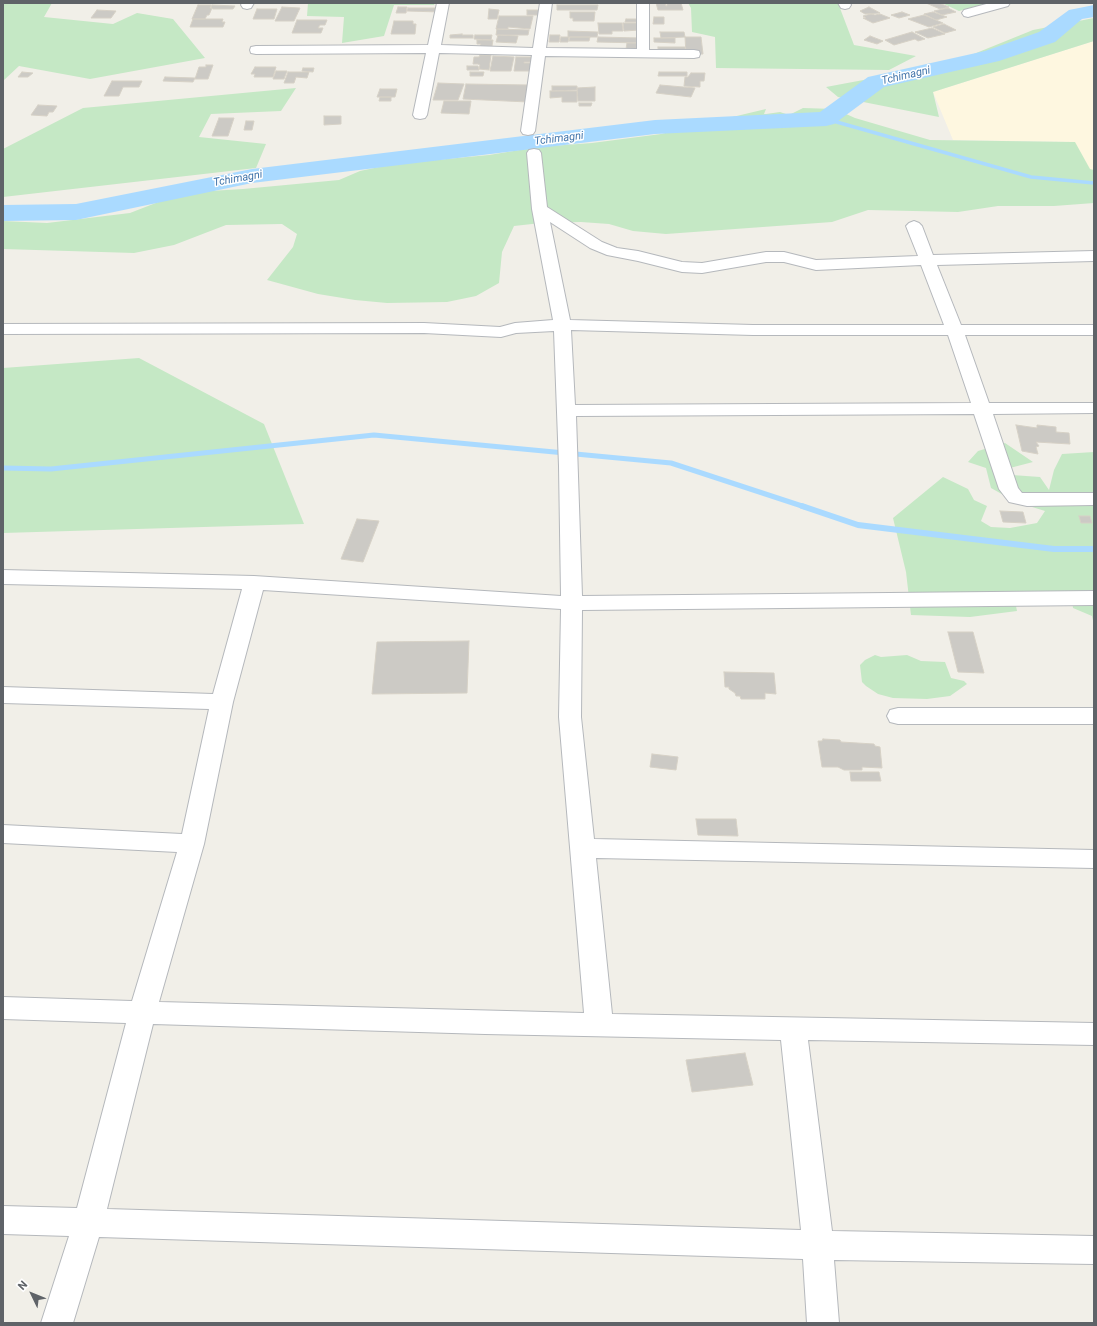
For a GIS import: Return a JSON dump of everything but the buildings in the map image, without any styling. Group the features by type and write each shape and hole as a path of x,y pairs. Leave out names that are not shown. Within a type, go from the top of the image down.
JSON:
{"street":[{"path":"420,115 443,3"},
{"path":"528,131 546,3"},
{"path":"642,54 643,3"},
{"path":"968,13 1004,3"},
{"path":"256,50 513,50 540,52 694,54"},
{"path":"534,153 540,209 562,325 569,466 572,603 570,717 599,1025"},
{"path":"540,209 596,245 613,252 638,256 682,267 702,268 766,257 784,257 816,265 829,266 926,260 1094,256"},
{"path":"914,226 926,260 955,330 1009,489 1016,498 1027,500 1094,499"},
{"path":"3,329 424,328 501,332 515,328 562,325 753,330 1094,330"},
{"path":"566,411 981,410 1094,408"},
{"path":"3,577 254,584 572,603 1094,598"},
{"path":"57,1323 88,1223 142,1012 192,844 222,702 254,584"},
{"path":"3,694 222,702"},
{"path":"898,716 1094,716"},
{"path":"3,834 192,844"},
{"path":"583,848 1094,859"},
{"path":"3,1008 599,1025 1094,1034"},
{"path":"793,1028 818,1245 823,1323"},
{"path":"3,1220 818,1245 1094,1250"}],"shaded area":[{"path":"1094,41 1094,170 1090,170 1074,142 953,140 933,92"}],"green space":[{"path":"3,3 52,3 44,17 113,24 137,13 173,19 205,58 90,79 19,66 3,81"},
{"path":"308,3 435,3 434,5 394,5 384,36 342,43 344,17 307,16"},
{"path":"688,3 838,3 854,45 916,56 889,70 716,68 715,37 692,32 691,8"},
{"path":"942,3 982,3 984,4 959,11"},
{"path":"1094,18 1094,41 933,92 939,117 838,97 826,87 949,64 1033,30"},
{"path":"296,88 281,111 211,114 199,137 266,144 256,168 3,197 3,149 83,108"},
{"path":"803,108 835,109 855,118 930,140 1075,142 1090,169 1094,170 1094,203 1054,206 998,206 958,212 868,210 832,222 666,234 633,231 609,224 581,222 541,223 514,226 502,252 499,283 476,296 447,302 387,303 355,300 318,294 267,280 293,247 297,234 282,224 226,225 174,245 134,253 3,249 3,221 47,223 130,213 166,199 210,191 339,180 360,171 393,164 489,155 538,147 592,143 661,134 766,109 764,114 780,112 789,115"},
{"path":"139,358 264,424 304,524 3,533 3,368"},
{"path":"1005,443 1033,462 1006,469 1012,475 1040,477 1049,490 1054,470 1062,454 1094,452 1094,625 1092,616 1073,608 1071,592 1013,591 1017,611 970,617 911,615 906,572 893,518 943,477 968,489 974,500 987,506 981,521 991,527 1010,528 1037,523 1045,511 1016,502 991,488 986,468 968,462 978,451"},
{"path":"875,655 881,657 907,655 921,661 945,662 951,678 964,681 967,684 950,696 927,699 893,698 878,694 862,682 860,665 865,660"}],"waterway":[{"name":"Tchimagni","path":"3,213 76,212 252,176 655,127 826,119 876,82 991,56 1047,37 1076,14 1094,11"},
{"path":"826,119 1031,177 1094,183"},
{"path":"3,468 51,469 374,435 671,463 803,506"},
{"path":"803,506 858,525 1054,549 1094,549"}]}
